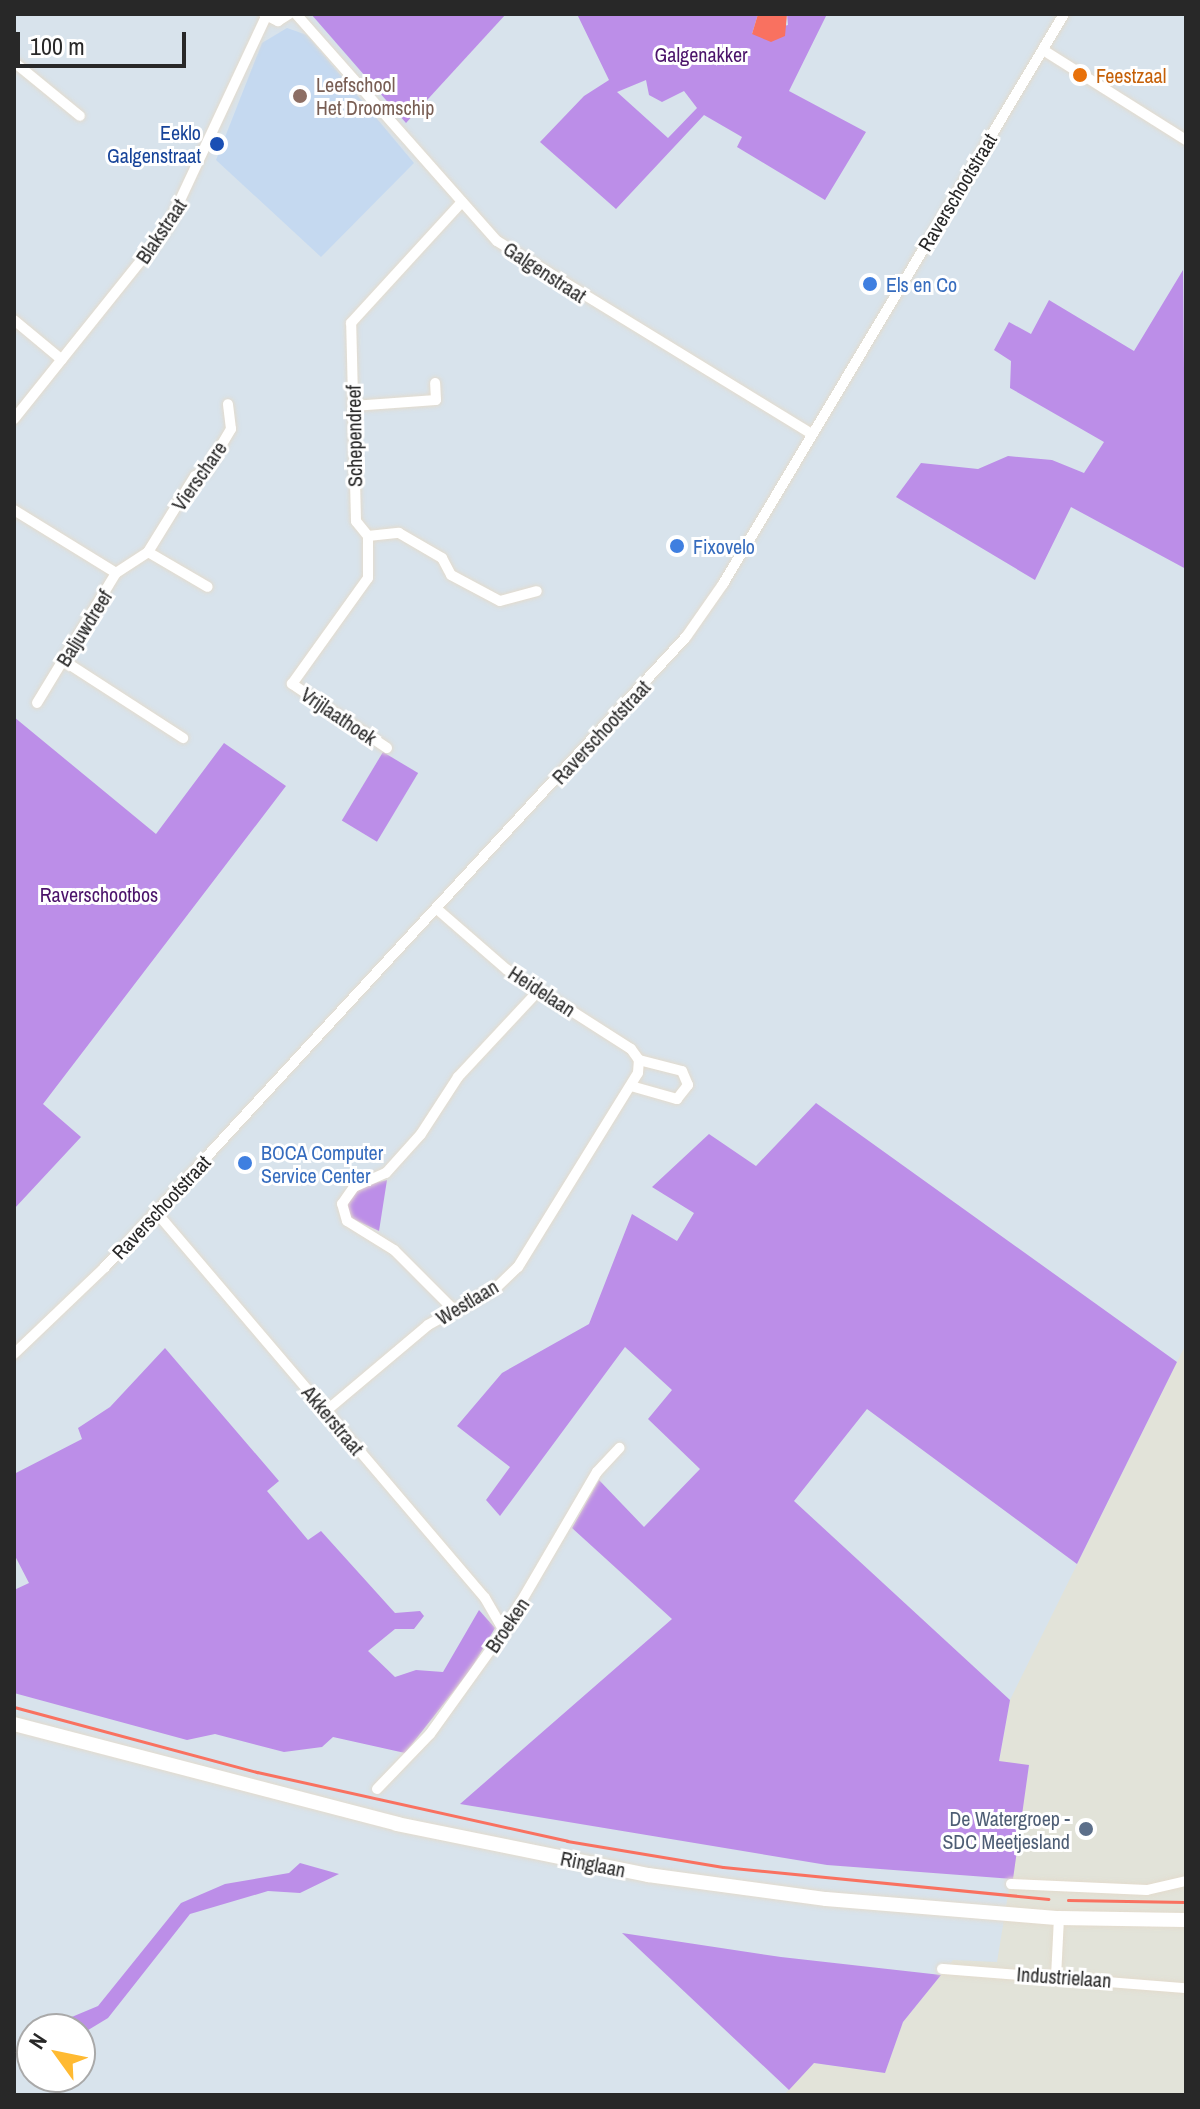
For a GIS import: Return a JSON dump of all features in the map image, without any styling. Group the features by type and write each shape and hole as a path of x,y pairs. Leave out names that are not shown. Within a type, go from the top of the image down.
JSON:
{"main road":[{"name":"Ringlaan","path":"14,1724 397,1824 632,1872 826,1899 1059,1918 1186,1920"}],"street":[{"path":"265,16 278,21 289,14"},
{"name":"Galgenstraat","path":"296,14 462,202 520,260 812,434"},
{"name":"Raverschootstraat","path":"14,1354 156,1212 686,637 812,434 1064,14"},
{"name":"Blakstraat","path":"14,419 167,228 265,16"},
{"path":"1043,50 1186,140"},
{"path":"15,61 80,116"},
{"name":"Schependreef","path":"292,684 368,578 368,536 356,521 351,323 462,202"},
{"path":"14,320 62,360"},
{"path":"353,406 436,400 435,383"},
{"name":"Vierschare","path":"116,573 148,552 231,429 228,404"},
{"name":"Baljuwdreef","path":"14,510 116,573 37,703"},
{"path":"368,536 399,533 442,558 451,575 500,601 537,591"},
{"path":"148,552 208,587"},
{"path":"64,661 183,738"},
{"name":"Vrijlaathoek","path":"292,684 387,748"},
{"name":"Heidelaan","path":"437,909 482,950 631,1049 639,1060"},
{"path":"453,1309 394,1250 347,1221 342,1204 354,1187 386,1173 421,1134 458,1077 539,990"},
{"path":"631,1086 677,1099 688,1085 682,1071 639,1060"},
{"name":"Westlaan","path":"326,1411 453,1309 497,1287 518,1267 631,1086 638,1073 639,1060"},
{"name":"Akkerstraat","path":"156,1212 485,1598 504,1631"},
{"name":"Broeken","path":"377,1789 430,1734 504,1631 597,1472 619,1448"},
{"path":"1011,1884 1147,1890 1186,1881"},
{"path":"1056,1977 1059,1918"},
{"name":"Industrielaan","path":"942,1969 1186,1988"}],"shaded area":[{"path":"758,14 787,14 785,36 771,42 752,34"},
{"name":"Leefschool Het Droomschip","path":"287,28 307,35 414,163 321,257 216,160 262,43"},
{"path":"1186,1344 1186,2095 784,2095 814,2063 885,2073 903,2022 953,1960 997,1962 1029,1766 999,1762 1010,1700"}],"green space":[{"path":"311,14 506,14 406,123"},
{"name":"Galgenakker","path":"577,14 758,14 752,34 788,25 787,14 827,14 789,91 866,132 825,200 737,147 742,137 704,115 616,209 540,142 584,96 609,80","holes":["646,80 649,95 662,102 684,91 697,108 668,138 617,92"]},
{"path":"1183,270 1186,569 1071,507 1035,580 896,497 921,463 978,469 1008,456 1052,460 1084,473 1104,442 1010,388 1011,361 994,350 1009,322 1031,334 1049,300 1134,351"},
{"name":"Raverschootbos","path":"14,717 156,834 224,743 286,786 43,1104 81,1137 14,1209"},
{"path":"383,752 418,773 377,842 342,821"},
{"path":"816,1103 1177,1362 1077,1564 867,1409 794,1501 1010,1700 999,1761 1029,1765 1013,1879 827,1865 460,1804 672,1619 572,1528 599,1480 644,1527 700,1469 648,1419 672,1390 625,1347 500,1516 486,1500 510,1467 457,1426 502,1373 589,1324 632,1214 677,1241 694,1213 652,1187 709,1134 756,1166"},
{"path":"387,1180 379,1231 349,1217 344,1205 359,1187"},
{"path":"165,1348 279,1481 267,1491 308,1540 321,1531 395,1613 420,1611 424,1616 414,1629 395,1629 368,1651 395,1677 416,1670 443,1672 479,1610 495,1628 471,1669 405,1753 333,1737 322,1747 284,1752 215,1734 187,1740 14,1693 14,1590 29,1583 14,1554 14,1474 82,1439 78,1428 110,1407"},
{"path":"300,1863 339,1874 300,1893 268,1891 190,1914 108,2018 96,2025 96,2013 81,2013 98,2006 181,1903 225,1884 289,1873"},
{"path":"622,1933 781,1957 941,1975 903,2022 885,2073 814,2063 789,2090"}],"waterway":[{"path":"14,1707 257,1772 567,1841 723,1867 1048,1899"},
{"path":"1068,1900 1186,1902"}],"place":[{"name":"Feestzaal","path":"1080,75"},
{"name":"Leefschool Het Droomschip","path":"300,96"},
{"name":"Eeklo Galgenstraat","path":"217,144"},
{"name":"Els en Co","path":"870,284"},
{"name":"Fixovelo","path":"677,546"},
{"name":"BOCA Computer Service Center","path":"245,1163"},
{"name":"De Watergroep - SDC Meetjesland","path":"1086,1829"}]}
